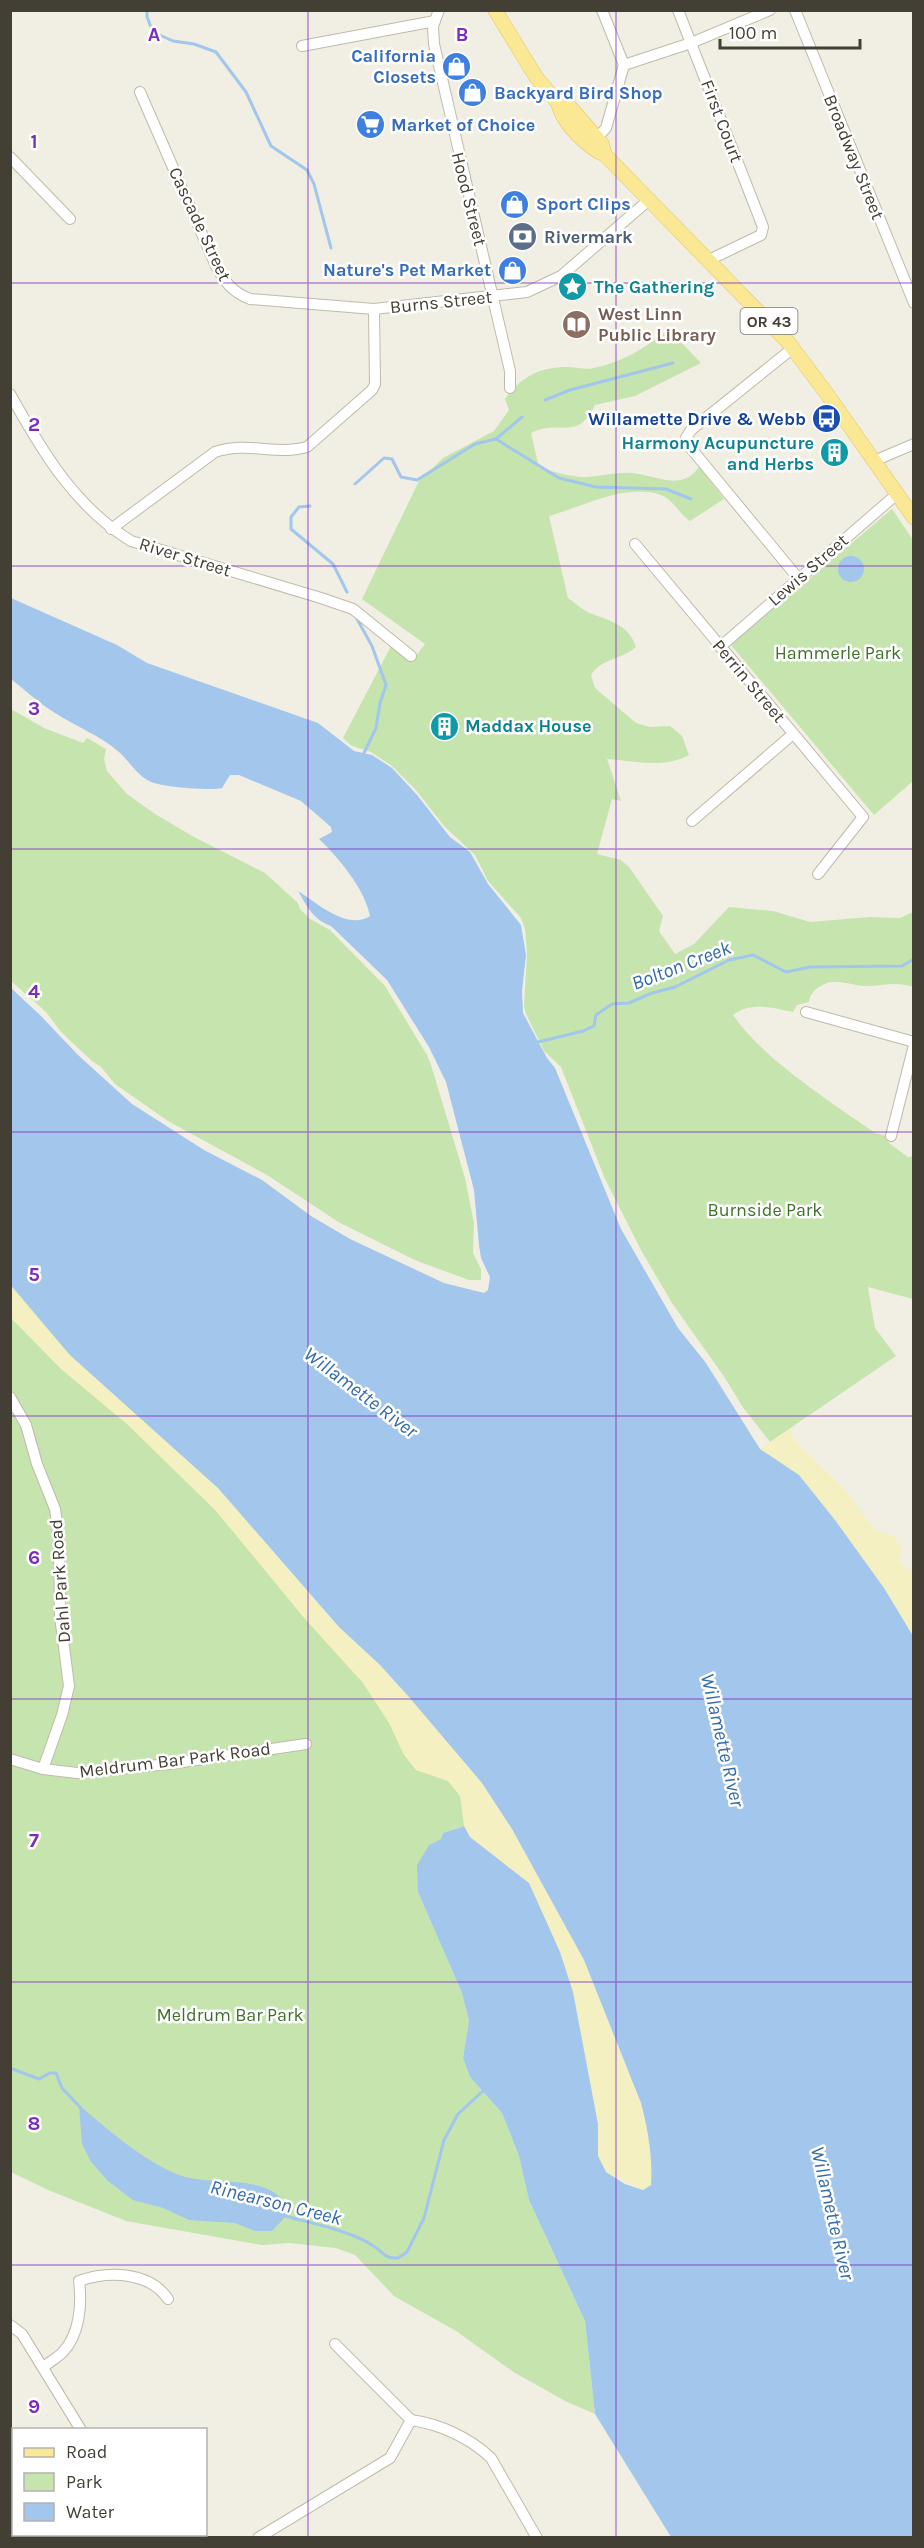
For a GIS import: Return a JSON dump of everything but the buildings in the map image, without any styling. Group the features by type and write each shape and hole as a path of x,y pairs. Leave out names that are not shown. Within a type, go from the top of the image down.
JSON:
{"main road":[{"name":"OR 43","path":"495,10 536,77 558,103 561,114 594,150 605,155 650,199 765,316 793,348 914,518"},
{"name":"OR 43","path":"558,103 570,107 602,144 605,155"}],"street":[{"path":"597,138 606,128 624,65 602,10"},
{"name":"First Court","path":"678,10 762,224 763,232 709,260"},
{"path":"624,65 691,43 770,10"},
{"name":"Broadway Street","path":"795,10 914,303"},
{"path":"302,46 437,16"},
{"name":"Hood Street","path":"437,16 433,31 434,44 510,371 510,388"},
{"name":"Cascade Street","path":"140,92 216,266 224,282 236,294 250,299 374,309"},
{"path":"10,157 70,219"},
{"name":"Burns Street","path":"111,529 215,452 230,447 244,446 296,451 307,447 372,390 375,384 374,309 527,292 549,283 650,199"},
{"path":"793,348 691,430 686,438 689,446 798,578"},
{"name":"River Street","path":"10,394 35,438 64,480 87,507 111,529 131,541 352,609 411,656"},
{"path":"874,460 914,444"},
{"name":"Lewis Street","path":"720,646 897,494"},
{"name":"Perrin Street","path":"635,544 863,817 818,874"},
{"path":"692,821 793,734"},
{"path":"806,1012 914,1043 891,1136"},
{"name":"Dahl Park Road","path":"10,1397 26,1425 37,1464 55,1509 59,1539 60,1616 69,1686 65,1708 43,1769"},
{"name":"Meldrum Bar Park Road","path":"10,1759 43,1769 63,1772 95,1772 306,1744"},
{"path":"44,2367 62,2353 73,2336 80,2310 79,2281 110,2274 126,2276 155,2286 168,2299"},
{"path":"10,2325 22,2334 80,2428"},
{"path":"335,2344 411,2420 429,2423 444,2429 485,2452 491,2458 537,2538"},
{"path":"258,2538 390,2458 411,2420"}],"green space":[{"name":"Burnside Park","path":"663,333 674,335 701,363 635,396 595,405 588,416 574,427 541,429 531,433 539,468 579,477 631,473 676,481 692,475 699,467 724,499 690,521 668,499 658,494 644,492 617,494 549,516 568,598 589,613 624,629 636,647 595,670 591,675 595,688 636,723 650,727 670,726 682,736 689,755 659,763 607,759 621,801 612,799 597,854 621,860 629,867 663,916 659,931 675,954 694,944 729,907 773,911 810,922 870,917 900,918 913,912 913,987 901,984 860,986 831,982 813,992 809,1002 797,1005 793,1012 754,1007 733,1015 762,1048 799,1079 875,1133 886,1136 889,1143 908,1157 913,1156 913,1299 868,1287 875,1328 896,1356 770,1442 742,1406 672,1303 642,1252 605,1179 561,1067 544,1051 526,1014 524,1006 527,954 525,929 521,918 488,881 475,855 444,826 416,790 392,766 371,752 352,746 343,738 391,646 412,661 425,644 362,599 419,481 443,458 494,431 509,410 505,399 524,379 539,371 557,367 588,369 604,365 631,355"},
{"name":"Hammerle Park","path":"892,509 913,540 913,781 874,815 731,645"},
{"path":"11,709 44,728 83,743 87,738 106,749 104,759 107,771 127,794 194,837 265,873 298,903 300,909 310,919 330,930 385,986 427,1055 432,1068 465,1178 474,1223 473,1253 481,1269 481,1280 469,1280 417,1261 340,1223 267,1175 168,1121 115,1084 101,1067 62,1033 46,1012 11,981"},
{"name":"Meldrum Bar Park","path":"11,1285 27,1304 218,1488 512,1829 463,1826 443,1833 441,1839 429,1845 418,1865 418,1892 462,1993 469,2021 463,2058 470,2077 502,2113 519,2156 529,2200 585,2321 595,2414 567,2402 515,2373 456,2331 394,2296 355,2255 336,2248 289,2243 262,2245 126,2221 48,2190 11,2172"}],"sand":[{"path":"10,1285 70,1355 218,1488 339,1627 380,1665 409,1697 482,1783 512,1829 584,1960 641,2103 649,2144 651,2185 643,2190 606,2172 598,2156 598,2124 573,1992 560,1952 529,1883 470,1837 464,1826 460,1796 448,1781 416,1770 404,1755 389,1723 363,1683 305,1619 216,1511 128,1425 61,1369 11,1318"},
{"path":"791,1428 794,1440 847,1492 871,1525 880,1532 892,1535 902,1547 900,1563 913,1572 913,1636 884,1588 799,1475 760,1449"}],"water":[{"path":"851,556 860,560 864,569 860,578 851,582 842,578 838,569 842,560"},
{"name":"Willamette River","path":"11,598 117,645 147,663 318,723 354,751 372,755 392,768 450,837 470,852 488,884 521,925 526,955 522,991 523,1013 547,1058 555,1068 621,1229 678,1328 706,1363 760,1449 799,1475 884,1588 913,1636 913,2537 671,2537 595,2414 585,2321 529,2200 519,2156 502,2113 470,2077 463,2058 469,2021 462,1993 418,1892 417,1865 429,1845 441,1839 443,1833 464,1826 470,1837 529,1883 560,1952 573,1992 598,2124 598,2156 606,2172 625,2184 643,2190 651,2185 651,2154 641,2103 584,1960 512,1829 482,1783 409,1697 380,1665 339,1627 218,1488 70,1355 11,1285 11,988 78,1055 132,1104 204,1150 262,1180 311,1216 350,1239 444,1283 484,1293 488,1290 490,1277 481,1258 474,1190 446,1082 429,1047 387,980 331,926 315,916 298,891 343,918 361,920 370,916 357,885 342,864 319,839 332,832 331,827 301,801 239,775 230,775 222,788 216,789 174,787 144,778 112,746 49,709 11,679"},
{"path":"79,2105 128,2145 155,2163 182,2176 195,2179 257,2185 282,2199 290,2212 272,2231 255,2231 235,2223 189,2220 163,2208 133,2200 108,2181 91,2162 82,2144"}],"waterway":[{"path":"147,10 147,17 153,32 173,41 194,44 216,52 246,92 271,146 307,170 314,184 331,248"},
{"path":"545,400 570,390 673,363"},
{"path":"355,484 384,458 392,459 401,477 417,480 475,444 496,439 522,417"},
{"path":"496,439 559,478 596,487 666,489 691,499"},
{"path":"310,506 299,507 291,517 291,529 333,564 347,592"},
{"path":"357,619 372,646 386,685 376,728 364,753"},
{"name":"Bolton Creek","path":"538,1042 583,1031 594,1026 596,1015 612,1004 629,1003 652,993 675,987 729,960 753,955 786,972 810,967 902,966 914,959"},
{"name":"Rinearson Creek","path":"10,2068 39,2079 50,2073 56,2073 62,2088 80,2107"},
{"name":"Rinearson Creek","path":"285,2216 355,2236 366,2241 387,2257 398,2258 407,2252 424,2218 444,2140 458,2114 483,2091"}],"place":[{"name":"California Closets","path":"457,66"},
{"name":"Backyard Bird Shop","path":"473,93"},
{"name":"Market of Choice","path":"370,125"},
{"name":"Sport Clips","path":"515,204"},
{"name":"Rivermark","path":"523,237"},
{"name":"Nature's Pet Market","path":"512,270"},
{"name":"The Gathering","path":"573,287"},
{"name":"West Linn Public Library","path":"577,324"},
{"name":"Willamette Drive & Webb","path":"827,419"},
{"name":"Harmony Acupuncture and Herbs","path":"835,453"},
{"name":"Maddax House","path":"444,726"}]}
